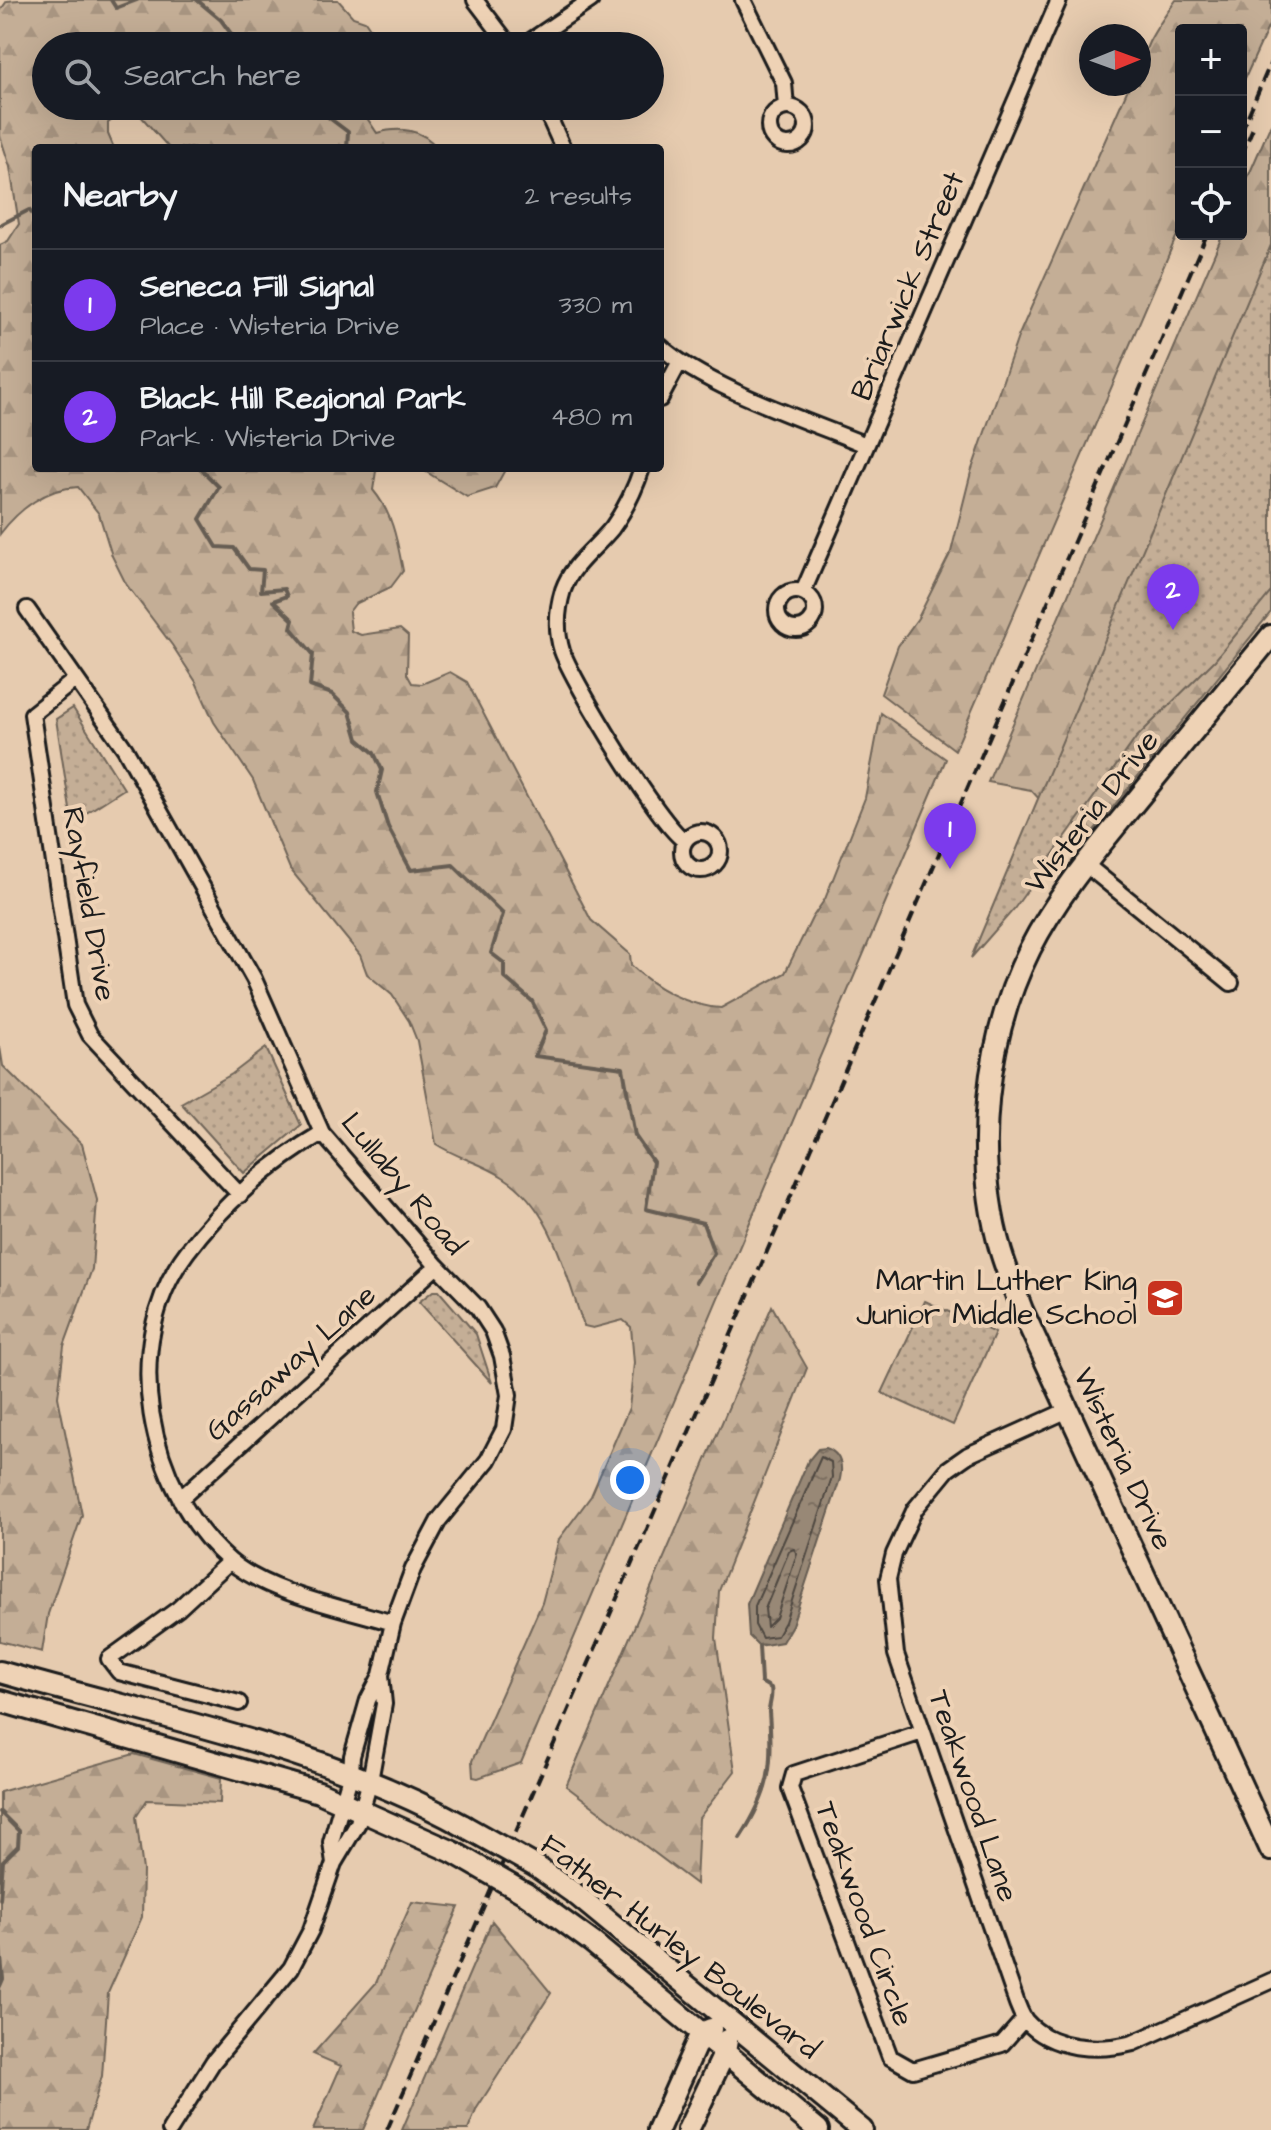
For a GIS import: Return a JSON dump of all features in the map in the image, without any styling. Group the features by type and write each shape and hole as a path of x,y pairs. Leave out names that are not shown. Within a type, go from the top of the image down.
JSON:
{"main road":[{"name":"Wisteria Drive","path":"1271,636 1085,864 1046,918 1028,952 1004,1016 992,1075 987,1145 1001,1252 1022,1310 1271,1850"},
{"name":"Father Hurley Boulevard","path":"0,1672 361,1777 464,1826 537,1867 578,1896 862,2130"},
{"name":"Father Hurley Boulevard","path":"0,1701 354,1804 453,1852 526,1894 592,1942 818,2130"},
{"path":"658,2130 701,2033 729,2021"},
{"path":"688,2130 725,2052 729,2021"}],"street":[{"path":"475,0 499,32"},
{"path":"544,32 591,0"},
{"path":"743,0 784,83 786,107"},
{"name":"Briarwick Street","path":"803,592 1055,1"},
{"path":"550,120 561,144"},
{"path":"664,350 679,363 866,445"},
{"path":"664,391 679,363"},
{"path":"640,472 612,528 568,577 559,608 558,628 569,667 650,803 667,827 685,841"},
{"name":"Lullaby Road","path":"27,609 125,749 254,979 322,1133 437,1266 478,1308 493,1331 502,1356 509,1395 504,1429 488,1460 439,1520 413,1569 393,1623 381,1675 368,1700 352,1756 361,1777"},
{"name":"Rayfield Drive","path":"76,679 32,714 75,1005 90,1035 240,1195"},
{"path":"1085,864 1231,983"},
{"path":"322,1133 293,1150 240,1195 185,1253 155,1325 148,1362 150,1411 160,1456 180,1499 230,1561 272,1585 393,1623"},
{"name":"Gassaway Lane","path":"180,1499 437,1266"},
{"name":"Teakwood Lane","path":"1024,2019 896,1654 888,1604 888,1579 894,1554 910,1520 948,1469 968,1455 1068,1410"},
{"path":"230,1561 178,1609 109,1659 119,1672 239,1703"},
{"name":"Lullaby Road","path":"361,1777 384,1704 381,1675"},
{"name":"Teakwood Circle","path":"922,1732 794,1774 790,1788 890,2057 913,2070 957,2058 1002,2044 1024,2019"},
{"path":"170,2130 213,2062 291,1968 311,1930 334,1863 331,1842 354,1804 361,1777"},
{"path":"1024,2019 1039,2031 1076,2047 1111,2049 1133,2043 1271,1981"}],"green space":[{"path":"338,0 353,17 365,21 372,32 32,32 32,120 112,120 108,123 108,134 112,144 32,144 32,472 376,472 373,490 390,518 403,571 391,587 355,604 349,612 351,631 361,635 400,629 408,636 407,674 412,683 422,684 450,672 467,682 591,920 630,954 631,965 640,973 684,1000 721,1008 785,973 812,918 825,899 865,798 881,713 946,759 521,1763 478,1778 473,1777 472,1761 542,1603 559,1539 591,1496 629,1408 634,1363 631,1327 623,1320 593,1328 584,1326 555,1244 534,1206 503,1177 436,1144 417,1041 409,1021 392,995 367,974 360,955 290,869 253,780 214,722 196,682 126,584 112,556 99,514 78,487 55,491 34,502 0,534 0,245 8,241 19,224 10,167 0,136 0,11 7,1"},
{"path":"1176,0 1271,0 1271,21 1247,74 1247,24 1175,24 1175,240 955,750 881,694 898,646 918,618 951,552 971,472 1018,337 1125,96 1151,96 1151,37"},
{"path":"144,120 368,120 377,133 409,131 424,136 434,144 165,144"},
{"path":"1271,124 1271,612 1092,833 1051,812 1031,790 988,782 1220,240 1247,240 1247,179"},
{"path":"1271,245 1271,592 1215,660 1136,738 1014,909 971,958"},
{"path":"426,472 504,472 495,488 467,497"},
{"path":"73,708 124,789 72,822 56,719"},
{"path":"0,1047 3,1066 82,1144 97,1200 92,1269 64,1346 58,1397 82,1515 48,1614 42,1652 0,1641"},
{"path":"266,1048 301,1125 244,1173 181,1103 232,1074"},
{"path":"433,1291 439,1291 476,1334 492,1383 419,1302"},
{"path":"925,1301 995,1333 953,1425 882,1393"},
{"path":"772,1306 807,1368 719,1591 716,1638 735,1771 699,1818 696,1884 566,1786"},
{"path":"134,1754 221,1778 220,1803 147,1800 136,1817 143,1870 142,1917 108,1993 102,2076 86,2130 0,2130 0,1792"},
{"path":"412,1902 459,1907 363,2130 313,2130 341,2066 313,2054 376,1983"},
{"path":"492,1921 551,1993 477,2108 468,2130 402,2130"}],"water":[{"path":"826,1448 835,1453 839,1460 840,1479 792,1625 782,1642 759,1646 749,1636 747,1604 808,1461 818,1449"}],"waterway":[{"path":"111,0 116,8 137,0"},
{"path":"197,0 221,20 230,32"},
{"path":"332,120 348,132 347,144"},
{"path":"0,225 29,210 32,213"},
{"path":"204,472 219,487 200,519 217,547 234,548 249,569 263,570 261,591 284,589 287,596 273,601 293,620 291,628 313,654 310,686 332,694 350,712 358,739 374,753 382,770 377,792 388,827 411,870 453,865 503,914 491,953 504,963 504,977 532,1001 546,1030 535,1056 623,1068 635,1136 653,1162 646,1209 703,1223 714,1253 696,1282"},
{"path":"740,1838 764,1792 770,1763 771,1688 761,1682 759,1646"},
{"path":"0,1812 19,1831 18,1846 3,1861 0,1899"},
{"path":"0,1947 3,1979 0,1986"}],"railway":[{"path":"1247,118 1271,62"},
{"path":"1247,142 1255,123"},
{"path":"387,2130 1204,240"}],"place":[{"name":"Black Hill Regional Park","path":"1173,630"},
{"name":"Seneca Fill Signal","path":"950,869"},
{"name":"Martin Luther King Junior Middle School","path":"1165,1298"}]}
